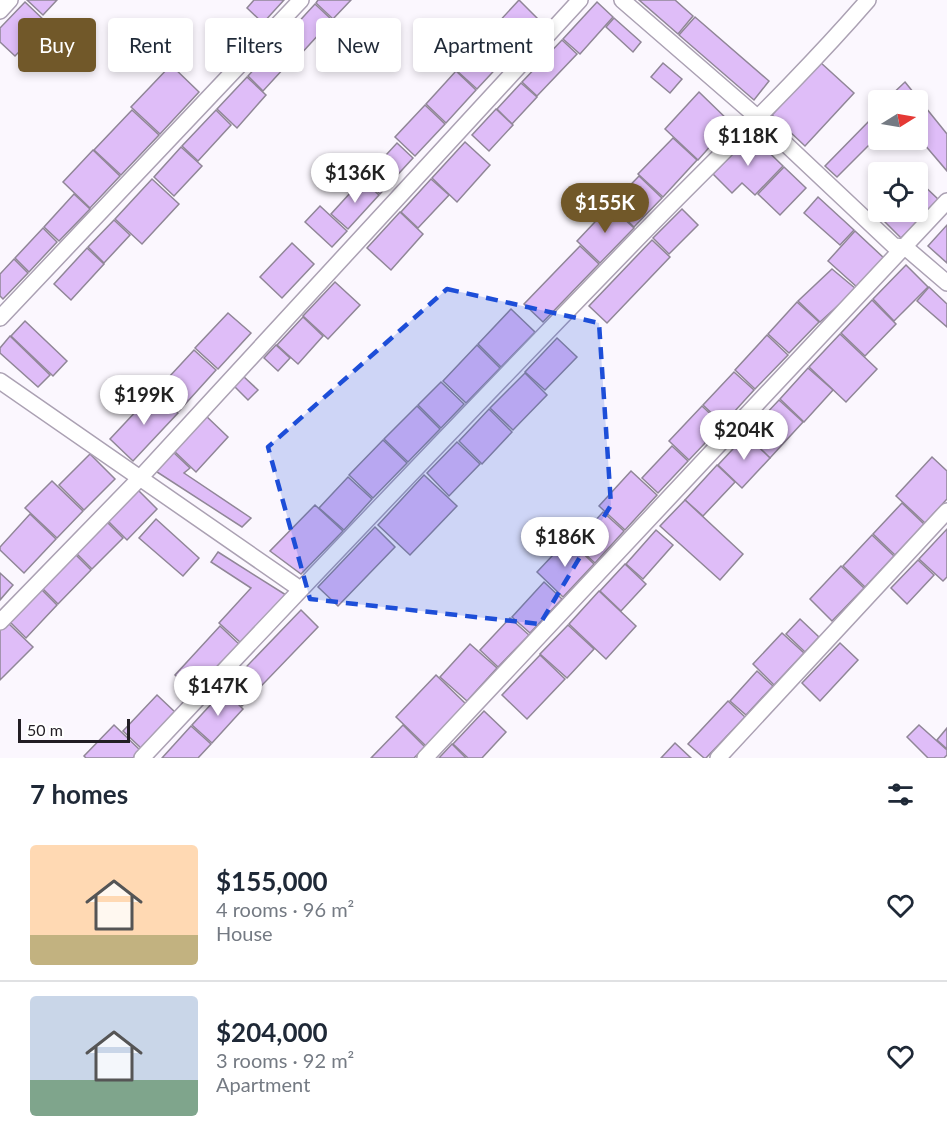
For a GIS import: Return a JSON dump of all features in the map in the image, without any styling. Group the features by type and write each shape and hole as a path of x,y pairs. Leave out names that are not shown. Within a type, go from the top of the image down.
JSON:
{"street":[{"path":"0,11 10,0"},
{"path":"0,318 301,0"},
{"path":"0,622 140,478 580,0"},
{"path":"622,0 757,117 894,246 905,247 947,283"},
{"path":"142,758 300,589 823,51 868,0"},
{"path":"425,758 947,201"},
{"path":"0,381 300,589"},
{"path":"717,758 947,511"}],"highlighted area":[{"path":"447,289 599,323 611,505 540,624 310,599 268,447"}],"building":[{"path":"27,0 57,0 43,15"},
{"path":"254,0 284,0 268,18 258,18 247,8"},
{"path":"318,0 351,0 334,18 316,3"},
{"path":"519,0 537,18 502,18"},
{"path":"639,0 675,0 693,16 678,34"},
{"path":"25,2 42,18 18,18 18,53 15,56 0,42 0,28"},
{"path":"597,2 613,17 580,54 563,39"},
{"path":"315,4 330,18 316,18 316,37 304,51 304,18 302,18"},
{"path":"695,17 769,81 754,100 679,35"},
{"path":"614,18 641,42 633,52 606,27"},
{"path":"562,40 577,54 537,96 522,82 532,72 554,72 554,48"},
{"path":"820,62 854,93 805,146 772,115"},
{"path":"663,63 682,79 670,93 651,77"},
{"path":"164,72 178,72 199,92 160,134 131,107"},
{"path":"252,72 280,72 263,91 248,76"},
{"path":"455,72 476,90 446,123 426,104"},
{"path":"458,72 493,72 477,89"},
{"path":"247,77 266,95 237,128 217,109"},
{"path":"905,82 911,90 897,90"},
{"path":"521,83 537,97 512,124 497,109"},
{"path":"699,92 731,123 698,160 665,129"},
{"path":"425,105 445,124 415,156 395,137"},
{"path":"496,109 513,125 489,151 472,135"},
{"path":"132,110 159,135 121,175 94,150"},
{"path":"216,110 231,125 198,161 182,146"},
{"path":"928,110 947,134 947,171 928,149"},
{"path":"868,122 868,146 837,177 825,166"},
{"path":"751,135 783,166 755,195 742,183 732,193 713,174"},
{"path":"673,138 697,160 663,197 638,174"},
{"path":"465,142 490,165 457,202 432,178"},
{"path":"397,143 413,158 380,194 364,179"},
{"path":"181,147 202,166 174,196 154,177"},
{"path":"93,150 120,176 90,208 63,182"},
{"path":"784,167 806,188 780,215 758,194"},
{"path":"639,176 662,198 634,227 611,205"},
{"path":"152,179 179,204 142,244 115,219"},
{"path":"431,179 449,195 418,228 401,212"},
{"path":"362,180 379,195 348,229 331,214"},
{"path":"928,190 939,200 928,211"},
{"path":"74,194 90,209 59,241 44,227"},
{"path":"818,197 854,230 840,245 804,213"},
{"path":"320,206 347,231 332,247 305,222"},
{"path":"610,206 634,228 600,263 577,241"},
{"path":"682,209 698,225 669,254 653,238"},
{"path":"400,212 423,234 391,270 367,248"},
{"path":"114,220 130,235 104,263 88,247"},
{"path":"885,222 917,222 901,238"},
{"path":"947,225 947,263 928,246"},
{"path":"43,228 57,242 29,272 15,258"},
{"path":"855,231 885,259 858,288 828,261"},
{"path":"652,240 670,257 607,323 589,306"},
{"path":"292,243 314,264 282,298 260,277"},
{"path":"580,246 599,264 543,322 524,304"},
{"path":"87,248 104,264 71,300 54,284"},
{"path":"14,259 28,273 3,299 0,296 0,274"},
{"path":"906,265 928,287 894,321 873,299"},
{"path":"832,269 856,289 820,322 798,301"},
{"path":"335,282 360,305 328,339 303,316"},
{"path":"929,287 947,304 947,327 917,301"},
{"path":"872,300 896,324 865,356 841,333"},
{"path":"797,302 819,322 789,353 768,334"},
{"path":"511,309 535,332 501,367 478,344"},
{"path":"228,313 251,333 218,369 195,348"},
{"path":"303,317 323,336 298,364 277,345"},
{"path":"25,321 67,361 53,376 11,336"},
{"path":"840,334 877,369 846,402 809,367"},
{"path":"767,335 788,355 755,389 735,370"},
{"path":"10,336 50,375 38,387 0,353 0,348"},
{"path":"557,338 577,357 545,390 525,372"},
{"path":"276,345 290,358 278,371 264,358"},
{"path":"477,345 500,368 466,403 443,381"},
{"path":"194,350 216,370 179,411 157,390"},
{"path":"808,368 833,390 804,422 780,399"},
{"path":"734,372 754,390 723,424 703,405"},
{"path":"525,373 547,395 513,430 490,408"},
{"path":"243,376 258,390 248,400 234,386"},
{"path":"441,382 464,404 441,428 418,405"},
{"path":"155,391 178,413 133,461 110,439"},
{"path":"779,400 803,422 770,458 746,435"},
{"path":"417,406 440,429 408,462 384,439"},
{"path":"702,406 722,425 689,460 669,441"},
{"path":"489,409 512,432 482,464 459,441"},
{"path":"205,415 228,437 196,472 173,450"},
{"path":"746,435 770,458 742,488 718,465"},
{"path":"383,440 407,463 373,498 349,475"},
{"path":"457,442 480,464 449,496 427,473"},
{"path":"672,446 688,461 658,493 642,478"},
{"path":"172,451 190,468 184,473 251,518 242,527 154,470"},
{"path":"90,454 115,479 84,510 59,485"},
{"path":"932,457 947,471 947,499 925,523 896,496"},
{"path":"717,465 735,482 703,516 685,500"},
{"path":"631,471 657,495 625,530 599,506"},
{"path":"424,475 457,506 410,555 378,525"},
{"path":"348,477 372,499 344,530 319,508"},
{"path":"52,481 83,511 57,538 25,508"},
{"path":"137,489 157,509 127,540 107,520"},
{"path":"685,500 743,554 720,580 660,526"},
{"path":"902,503 924,524 895,555 873,534"},
{"path":"315,505 343,531 301,574 270,551"},
{"path":"603,512 624,531 595,563 574,544"},
{"path":"30,514 56,539 24,573 0,550 0,547"},
{"path":"156,519 199,558 183,576 139,538"},
{"path":"106,521 123,538 92,569 75,552"},
{"path":"375,527 395,547 338,606 318,587"},
{"path":"947,529 947,577 943,581 919,559"},
{"path":"656,530 673,545 643,579 626,564"},
{"path":"872,535 894,556 865,587 843,566"},
{"path":"568,539 594,564 563,597 537,572"},
{"path":"218,552 286,595 241,643 219,623 251,588 211,562"},
{"path":"74,553 91,570 58,604 41,587"},
{"path":"918,560 934,575 907,604 891,588"},
{"path":"625,564 646,584 621,611 600,591"},
{"path":"841,566 864,588 832,621 810,599"},
{"path":"0,573 13,585 0,600"},
{"path":"544,582 562,599 530,633 512,617"},
{"path":"40,588 57,605 26,638 8,620"},
{"path":"599,591 636,626 606,659 569,624"},
{"path":"301,610 318,627 242,706 225,689"},
{"path":"510,618 529,635 498,667 480,650"},
{"path":"800,619 819,637 805,652 786,634"},
{"path":"7,622 33,647 0,680 0,629"},
{"path":"568,625 594,649 567,678 540,654"},
{"path":"220,626 240,645 195,693 175,675"},
{"path":"782,633 804,653 774,685 753,664"},
{"path":"840,643 858,660 820,701 802,683"},
{"path":"470,644 497,668 467,701 440,677"},
{"path":"540,655 565,679 527,719 502,695"},
{"path":"757,671 773,686 746,715 730,701"},
{"path":"436,675 466,704 426,746 396,717"},
{"path":"224,690 243,709 212,743 192,725"},
{"path":"157,695 176,713 142,749 123,731"},
{"path":"728,701 745,717 704,758 688,744"},
{"path":"484,711 506,732 482,758 468,758 453,744"},
{"path":"114,725 140,750 133,758 86,758 84,756"},
{"path":"403,725 425,747 414,758 371,758"},
{"path":"919,725 947,750 944,758 928,758 907,737"},
{"path":"191,726 211,744 198,758 162,758"},
{"path":"947,728 947,749 937,740"},
{"path":"675,743 691,758 661,758"},
{"path":"452,744 466,758 439,758"}]}
